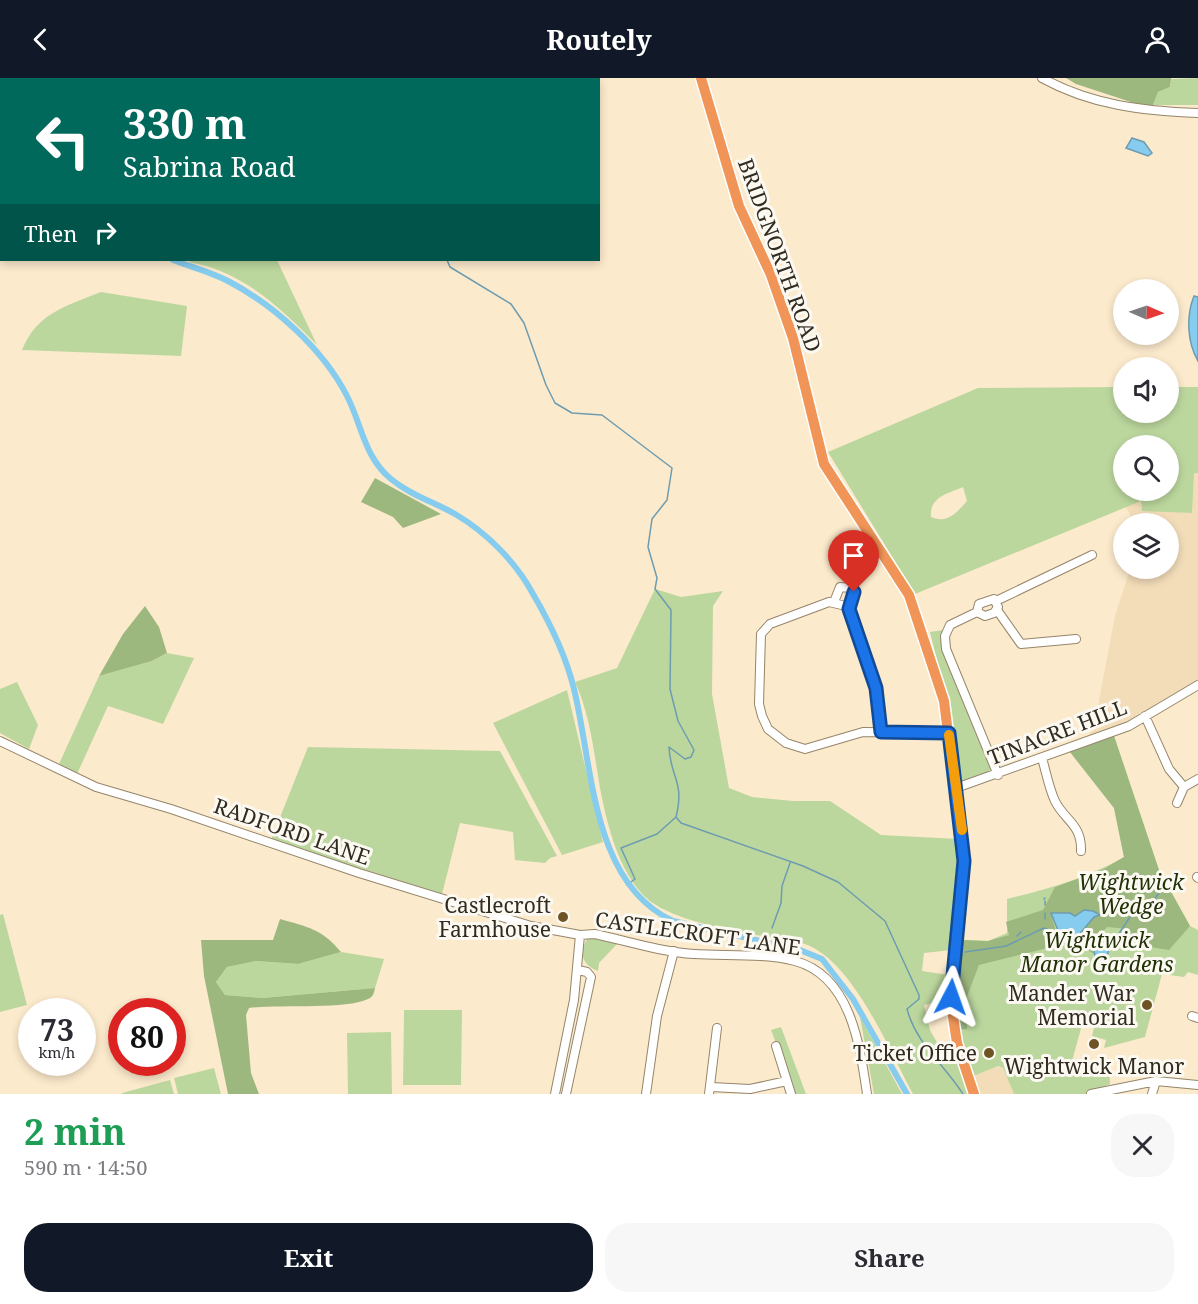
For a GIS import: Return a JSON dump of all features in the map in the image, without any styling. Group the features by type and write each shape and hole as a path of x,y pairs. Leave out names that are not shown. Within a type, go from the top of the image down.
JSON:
{"highway":[{"name":"BRIDGNORTH ROAD","path":"701,78 739,206 771,275 793,338 824,464 909,595 944,701 964,861 951,1004 957,1043 974,1094"}],"street":[{"path":"1042,78 1102,103 1122,108 1198,113"},
{"path":"998,775 946,649 945,636 950,625 976,612 979,604 985,601 996,601 1092,555"},
{"path":"834,602 840,587 851,588 854,596 849,609 876,688 881,732"},
{"path":"996,601 997,610 1022,644 1076,639"},
{"path":"849,609 834,602 770,624 764,629 760,646 759,704 768,729 777,737 805,749 858,733 949,733"},
{"path":"976,612 985,616 997,610"},
{"name":"TINACRE HILL","path":"956,788 998,775 1129,726 1198,685"},
{"path":"1145,716 1169,769 1184,787"},
{"name":"RADFORD LANE","path":"0,741 96,787 171,809 359,873 531,926 580,935"},
{"path":"1042,758 1055,802 1073,822 1084,845"},
{"path":"1177,803 1184,787 1198,779"},
{"name":"CASTLECROFT LANE","path":"580,935 595,934 674,951 785,959 815,970 832,985 852,1022 859,1044 867,1094"},
{"path":"555,1094 578,970 580,935"},
{"path":"646,1094 657,1016 674,951"},
{"path":"566,1094 591,977 587,972 578,970"},
{"path":"717,1028 710,1090 750,1089 787,1081"},
{"path":"776,1046 791,1094"},
{"path":"1152,1094 1156,1081"},
{"path":"1091,1094 1156,1081 1198,1085"}],"shaded area":[{"path":"1198,473 1198,683 1126,726 1117,725 1117,729 1091,738 1089,734 1099,724 1099,700 1115,616 1127,579 1179,579 1179,513 1129,513 1125,506 1141,501 1142,510 1156,501 1179,501 1179,486"},
{"path":"993,1066 1003,1068 1014,1094 979,1094 971,1077"}],"green space":[{"path":"1066,78 1171,79 1170,87 1158,92 1153,105 1143,106 1076,84"},
{"path":"1198,78 1198,105 1153,105 1158,92 1170,87 1171,79"},
{"path":"277,261 317,345 275,305 243,282 208,267 189,262"},
{"path":"101,292 187,306 181,356 22,350 28,337 44,319 54,312"},
{"path":"1113,387 1113,423 1179,423 1179,387 1198,387 1198,473 1194,474 1192,513 1142,511 1141,501 915,594 828,452 978,388","holes":["963,487 967,501 947,518 931,517 933,504 941,496"]},
{"path":"375,478 441,514 403,528 393,517 361,502"},
{"path":"655,589 681,597 723,591 713,606 712,694 729,788 752,797 793,801 830,801 881,835 958,839 960,853 952,950 924,953 922,971 949,975 946,1000 924,1005 930,1030 947,1060 957,1059 969,1094 913,1094 881,1032 854,987 839,968 822,954 805,944 707,925 671,913 656,905 633,883 612,836 603,803 588,720 575,682 617,668"},
{"path":"145,606 159,627 167,653 152,661 99,676 123,634"},
{"path":"943,630 944,651 994,774 962,784 959,781 952,720 930,632"},
{"path":"167,653 194,658 163,724 108,706 77,774 59,764 99,676 152,661"},
{"path":"17,682 38,725 29,749 0,733 0,689"},
{"path":"567,690 603,842 562,855 493,723"},
{"name":"Wightwick Manor Gardens","path":"1114,736 1159,870 1190,926 1198,930 1198,975 1188,972 1184,977 1162,974 1145,1037 1104,1048 1106,1040 1092,1036 1094,1027 1083,1021 1071,1065 1075,1059 1109,1063 1110,1084 1086,1094 1014,1094 1003,1068 998,1066 971,1077 960,1030 961,940 988,941 1007,933 1007,899 1067,882 1124,857 1114,808 1070,752"},
{"name":"Wightwick Wedge","path":"1114,736 1159,870 1190,926 1169,950 1126,943 1128,929 1107,927 1093,943 1094,954 1074,941 1094,917 1099,916 1051,914 1060,945 979,965 966,999 967,1029 960,1030 956,1003 961,940 988,941 1009,935 1006,922 1043,910 1055,887 1102,870 1124,857 1114,808 1070,752"},
{"path":"308,747 500,751 557,856 545,863 515,860 513,832 460,823 442,894 271,840"},
{"path":"3,914 25,998 18,998 18,1007 0,1012 0,915"},
{"path":"280,919 321,934 341,952 298,964 256,961 227,967 216,982 225,995 262,998 375,988 374,992 368,999 344,1004 249,1008 246,1015 251,1073 259,1094 228,1094 204,976 201,940 273,940"},
{"path":"588,938 619,942 599,963 598,971 588,965 583,958 583,948"},
{"path":"341,952 384,959 375,988 262,998 225,995 216,982 227,967 256,961 298,964"},
{"path":"404,1010 462,1010 461,1085 403,1085"},
{"path":"860,1017 902,1094 874,1094"},
{"path":"781,1027 806,1094 795,1094 771,1030"},
{"path":"391,1032 392,1094 348,1094 347,1033"},
{"path":"214,1068 221,1094 178,1094 174,1078"},
{"path":"170,1080 174,1094 122,1094 122,1093"}],"water":[{"path":"1132,138 1144,142 1152,153 1148,156 1126,148"},
{"path":"1194,296 1198,297 1198,361 1194,354 1189,329"},
{"path":"1084,910 1100,915 1094,917 1073,942 1063,943 1051,913 1070,913 1075,916"},
{"path":"1097,937 1109,938 1108,954 1095,957 1093,943"}],"waterway":[{"path":"176,261 228,281 263,302 296,330 311,345 337,379 352,407 369,451 382,470 406,490 467,521 489,539 518,571 545,616 567,664 574,689 592,786 600,820 611,851 626,880 646,903 673,921 800,950 822,959 853,999 907,1094"},
{"path":"447,261 450,267 511,304 524,323 546,385 555,403 572,413 602,415 672,468 667,500 652,519 648,547 657,578 655,589 671,610 670,689 678,721 694,750 691,757 685,759 669,747 679,795 676,817 681,823 803,866 838,882 885,921 919,995 919,999 907,1009 911,1022 924,1044 963,1094"},
{"path":"627,885 635,879 621,848 657,834 676,817"},
{"path":"772,928 781,903 782,886 790,863"},
{"path":"1110,947 1132,914 1154,900 1163,887"},
{"path":"1045,913 1045,919"},
{"path":"965,952 1006,946 1044,928 1051,931 1054,943 1062,942"},
{"path":"1017,936 1021,932"},
{"path":"1081,932 1095,941"}],"slow traffic":[{"path":"949,735 962,830"}],"place":[{"name":"Castlecroft Farmhouse","path":"563,917"},
{"name":"Mander War Memorial","path":"1147,1005"},
{"name":"Wightwick Manor","path":"1094,1044"},
{"name":"Ticket Office","path":"989,1053"}],"route":[{"path":"854,592 849,609 876,688 881,732 949,733 964,861 951,997"}]}
